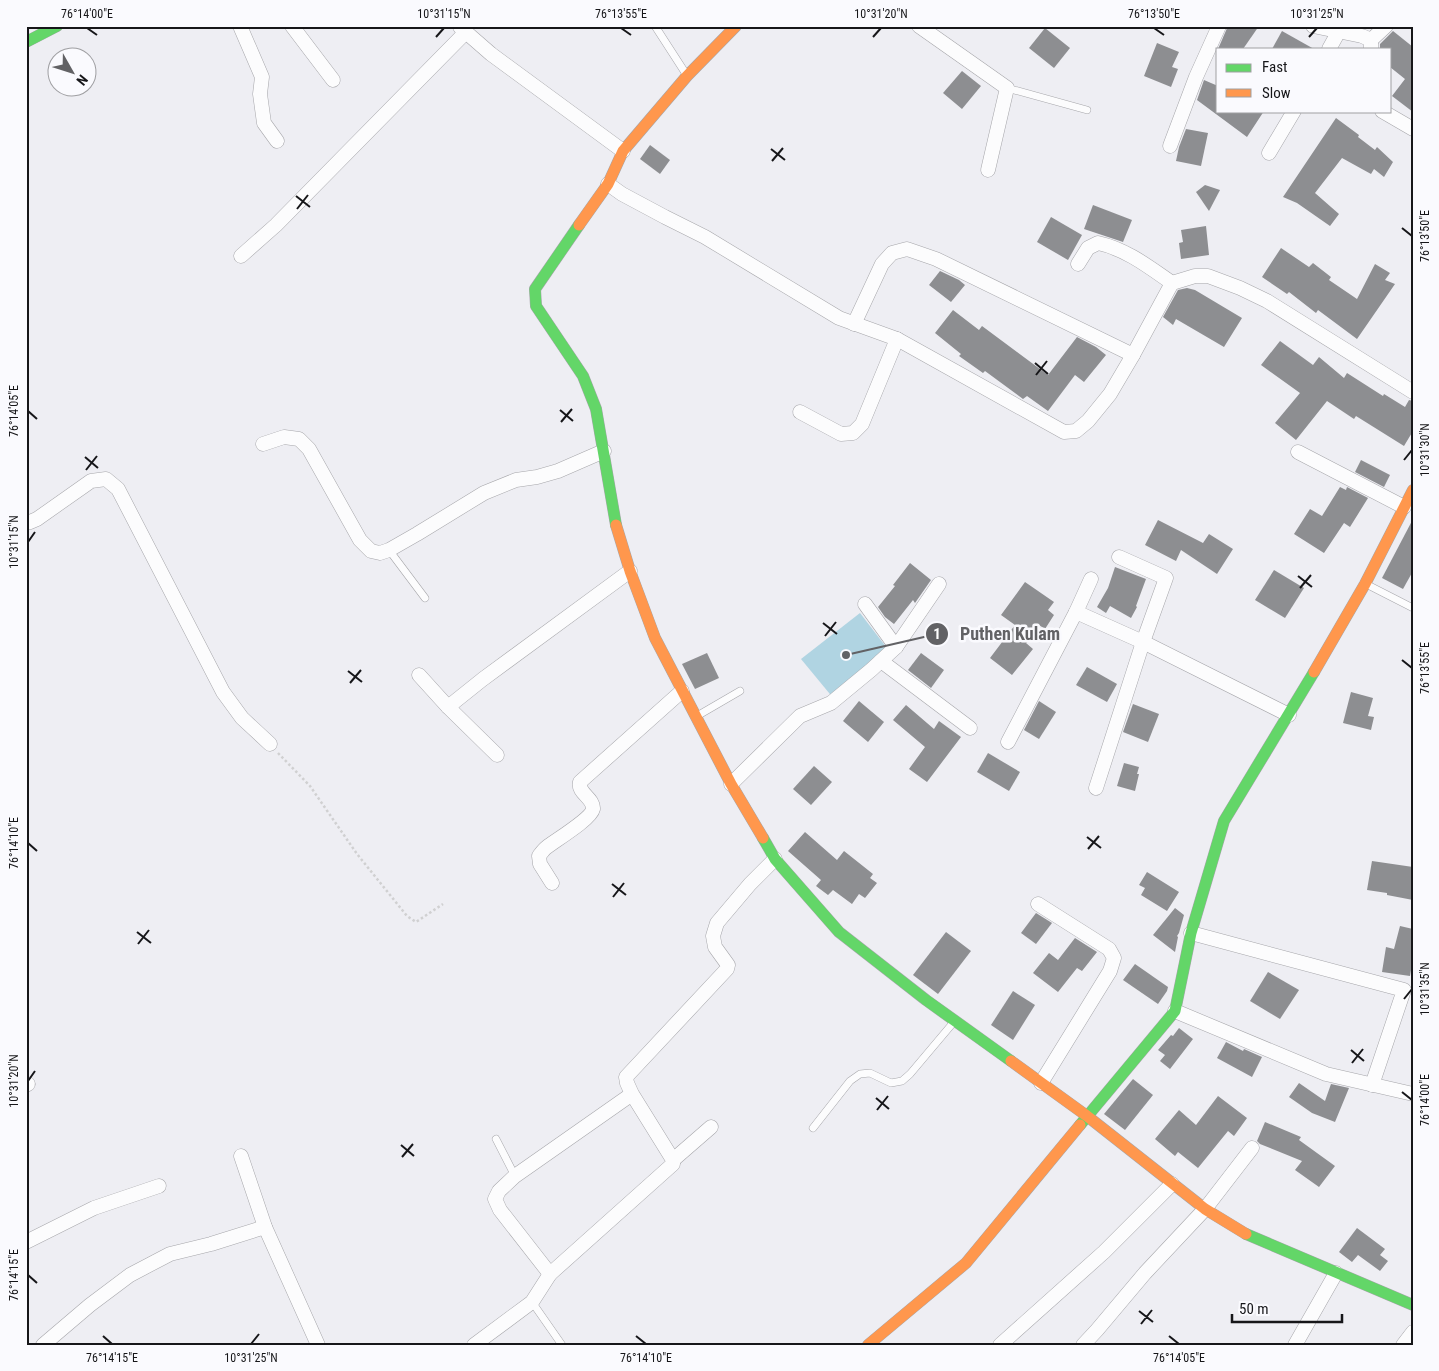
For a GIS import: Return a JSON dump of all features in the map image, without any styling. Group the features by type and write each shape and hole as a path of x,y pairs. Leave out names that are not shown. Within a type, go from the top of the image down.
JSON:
{"street":[{"path":"26,42 57,26"},
{"path":"240,26 262,77 260,94 264,123 277,141"},
{"path":"292,26 333,80"},
{"path":"736,26 687,76 623,150 608,184 544,274 536,289 536,306 583,376 596,409 616,525 630,571 656,638 695,716 731,784 775,859 838,932 954,1021 1086,1116 1205,1209 1248,1236 1413,1306"},
{"path":"919,26 1007,88 988,170"},
{"path":"1170,146 1196,77 1220,26"},
{"path":"1313,26 1362,36 1371,44 1386,26"},
{"path":"241,256 276,224 463,29 490,54 623,150"},
{"path":"1331,48 1340,31"},
{"path":"1269,153 1293,112"},
{"path":"1384,112 1413,129"},
{"path":"608,184 622,194 705,237 839,318 897,339 1064,432 1076,431 1088,421 1110,394 1172,283 1195,276 1208,276 1267,301 1413,392"},
{"path":"1078,264 1088,248 1098,243 1104,244 1135,257 1172,283"},
{"path":"854,324 882,264 892,253 907,249 936,260 1133,355"},
{"path":"800,412 841,434 853,433 862,424 897,339"},
{"path":"263,444 284,437 299,439 308,449 360,540 371,551 380,553 417,534 484,493 516,480 558,471 604,451"},
{"path":"1298,452 1404,507"},
{"path":"26,521 37,520 90,482 106,479 118,489 223,692 242,718 270,744"},
{"path":"868,1345 966,1264 1086,1116 1175,1011 1192,933 1224,821 1289,715 1365,584 1413,490"},
{"path":"1096,788 1143,642 1166,578 1118,557"},
{"path":"448,707 630,571"},
{"path":"1008,742 1076,612 1091,579"},
{"path":"731,784 800,716 831,703 896,647 939,584"},
{"path":"865,604 896,647"},
{"path":"1076,612 1143,642 1289,715"},
{"path":"881,661 970,728"},
{"path":"419,675 448,707 497,755"},
{"path":"552,883 540,864 539,856 545,848 592,812 592,803 580,788 580,782 682,691"},
{"path":"673,1160 632,1094 626,1077 727,969 728,965 715,948 713,936 717,923 750,884 775,859"},
{"path":"1038,904 1109,949 1114,958 1110,971 1040,1083"},
{"path":"1192,933 1409,987 1372,1085"},
{"path":"1175,1011 1326,1074 1413,1094"},
{"path":"550,1274 500,1210 495,1199 499,1191 515,1176 632,1094"},
{"path":"474,1345 532,1302 550,1274 673,1164 673,1160 711,1127"},
{"path":"1083,1345 1145,1273 1205,1209 1252,1148"},
{"path":"241,1156 265,1227 318,1345"},
{"path":"1000,1345 1104,1252 1172,1184"},
{"path":"26,1242 94,1208 159,1186"},
{"path":"42,1345 130,1275 170,1254 211,1244 265,1227"},
{"path":"1295,1345 1336,1273"},
{"path":"1403,1345 1413,1332"}],"lane":[{"path":"655,26 687,76"},
{"path":"1007,88 1087,110"},
{"path":"389,550 426,598"},
{"path":"1365,584 1413,608"},
{"path":"695,716 740,691"},
{"path":"812,1128 850,1082 860,1074 870,1073 891,1083 902,1081 954,1021"},
{"path":"496,1139 515,1176"},
{"path":"532,1302 562,1345"}],"path":[{"path":"270,744 310,786 357,854 407,916 416,922 443,904"}],"water":[{"path":"860,613 890,652 834,699 801,659"}],"building":[{"path":"1228,26 1259,26 1244,48 1218,48"},
{"path":"1045,28 1070,48 1054,68 1029,48"},
{"path":"1282,31 1312,48 1273,48"},
{"path":"1393,31 1413,47 1413,112 1392,96 1405,79 1392,69 1392,48 1380,48 1380,44"},
{"path":"1157,43 1179,52 1172,67 1178,69 1171,87 1144,76"},
{"path":"962,71 981,86 962,109 943,93"},
{"path":"1204,80 1216,85 1216,112 1263,112 1247,137 1197,100"},
{"path":"1336,118 1375,150 1377,147 1393,162 1384,177 1374,169 1371,174 1342,158 1315,193 1339,214 1330,226 1297,203 1283,197"},
{"path":"1186,129 1208,133 1201,166 1176,161"},
{"path":"650,145 670,160 660,174 640,159"},
{"path":"1205,185 1220,190 1209,211 1196,192"},
{"path":"1093,205 1132,220 1123,242 1084,229"},
{"path":"1051,217 1082,235 1068,260 1037,242"},
{"path":"1206,226 1209,255 1181,259 1179,243 1183,242 1181,230"},
{"path":"1281,248 1309,267 1313,263 1331,277 1329,280 1357,299 1375,264 1390,273 1385,280 1395,284 1357,339 1318,310 1316,313 1289,292 1287,294 1262,277"},
{"path":"940,271 965,285 951,302 929,285"},
{"path":"1187,288 1195,290 1242,318 1224,347 1176,319 1173,325 1163,317 1178,290"},
{"path":"953,310 979,330 982,326 1048,375 1077,337 1096,347 1106,355 1084,382 1075,375 1048,411 1027,396 1023,399 985,371 983,373 959,356 961,354 935,333"},
{"path":"1280,341 1313,365 1319,357 1344,378 1347,373 1383,396 1384,394 1405,407 1409,400 1413,401 1413,431 1404,446 1356,416 1354,419 1327,401 1296,440 1275,423 1300,393 1261,365"},
{"path":"1361,460 1390,475 1384,487 1355,472"},
{"path":"1340,487 1346,490 1347,487 1368,498 1350,527 1344,523 1324,553 1294,534 1310,509 1322,516"},
{"path":"1413,519 1413,571 1403,589 1382,578"},
{"path":"1158,520 1203,543 1209,534 1233,549 1217,574 1181,550 1176,561 1145,545"},
{"path":"910,563 931,580 915,603 913,600 894,624 885,617 878,607"},
{"path":"1115,567 1146,579 1137,607 1131,618 1110,606 1106,613 1097,607 1108,588"},
{"path":"1274,570 1304,588 1285,618 1255,600"},
{"path":"1025,582 1054,602 1048,610 1054,615 1045,629 1039,625 1026,643 1033,649 1012,675 990,658 1015,625 1001,615"},
{"path":"707,653 719,678 695,689 682,664"},
{"path":"921,653 944,670 931,688 908,670"},
{"path":"1087,667 1117,684 1107,702 1076,685"},
{"path":"1351,692 1373,698 1368,716 1374,717 1371,730 1343,723"},
{"path":"859,701 884,722 868,742 843,721"},
{"path":"1039,701 1056,712 1039,739 1024,730"},
{"path":"1133,704 1159,714 1148,742 1123,732"},
{"path":"906,705 934,729 939,721 961,737 927,782 909,769 925,747 893,720"},
{"path":"988,753 1020,772 1009,791 977,772"},
{"path":"1124,763 1139,767 1135,791 1117,786"},
{"path":"814,766 832,782 811,805 793,789"},
{"path":"805,832 837,860 844,851 873,874 870,878 877,883 865,898 859,894 852,904 833,890 828,895 816,886 821,880 788,851"},
{"path":"1372,861 1413,867 1413,900 1367,890"},
{"path":"1147,872 1179,892 1167,911 1141,895 1145,888 1139,885"},
{"path":"1175,908 1184,915 1177,936 1175,952 1153,935"},
{"path":"1036,913 1052,923 1036,944 1021,933"},
{"path":"1400,926 1413,929 1413,958 1410,976 1382,972 1386,947 1394,949"},
{"path":"946,932 971,951 938,994 913,975"},
{"path":"1075,938 1097,952 1082,971 1077,968 1058,992 1033,973 1049,953 1058,960"},
{"path":"1135,964 1168,987 1158,1004 1123,980"},
{"path":"1268,972 1299,990 1280,1019 1250,1001"},
{"path":"1013,991 1035,1005 1013,1040 991,1025"},
{"path":"1179,1028 1193,1039 1170,1069 1160,1061 1165,1055 1158,1050"},
{"path":"1226,1042 1243,1051 1244,1049 1262,1057 1252,1077 1217,1058"},
{"path":"1133,1079 1153,1095 1125,1130 1104,1114"},
{"path":"1299,1083 1325,1101 1331,1084 1349,1088 1335,1122 1312,1113 1289,1097"},
{"path":"1218,1096 1247,1118 1234,1136 1228,1131 1198,1168 1178,1152 1175,1156 1155,1139 1179,1110 1196,1125"},
{"path":"1265,1122 1301,1137 1299,1140 1335,1166 1319,1187 1295,1170 1302,1161 1260,1144 1257,1141"},
{"path":"1357,1228 1385,1249 1380,1255 1388,1261 1380,1271 1358,1255 1352,1262 1339,1252"}],"traffic: fast":[{"path":"26,42 57,26"},
{"path":"579,225 535,289 536,306 583,376 596,409 616,525"},
{"path":"1080,1125 1175,1011 1191,933 1224,821 1314,672"},
{"path":"763,838 775,859 839,932 926,1000 1011,1061"},
{"path":"1246,1234 1413,1305"}],"traffic: slow":[{"path":"579,225 608,184 623,151 687,76 736,26"},
{"path":"1314,672 1365,584 1413,490"},
{"path":"616,525 630,571 655,638 731,784 763,838"},
{"path":"1011,1061 1087,1116 1205,1209 1246,1234"},
{"path":"868,1345 966,1263 1080,1125"}],"place":[{"name":"Puthen Kulam","path":"846,655"}]}
